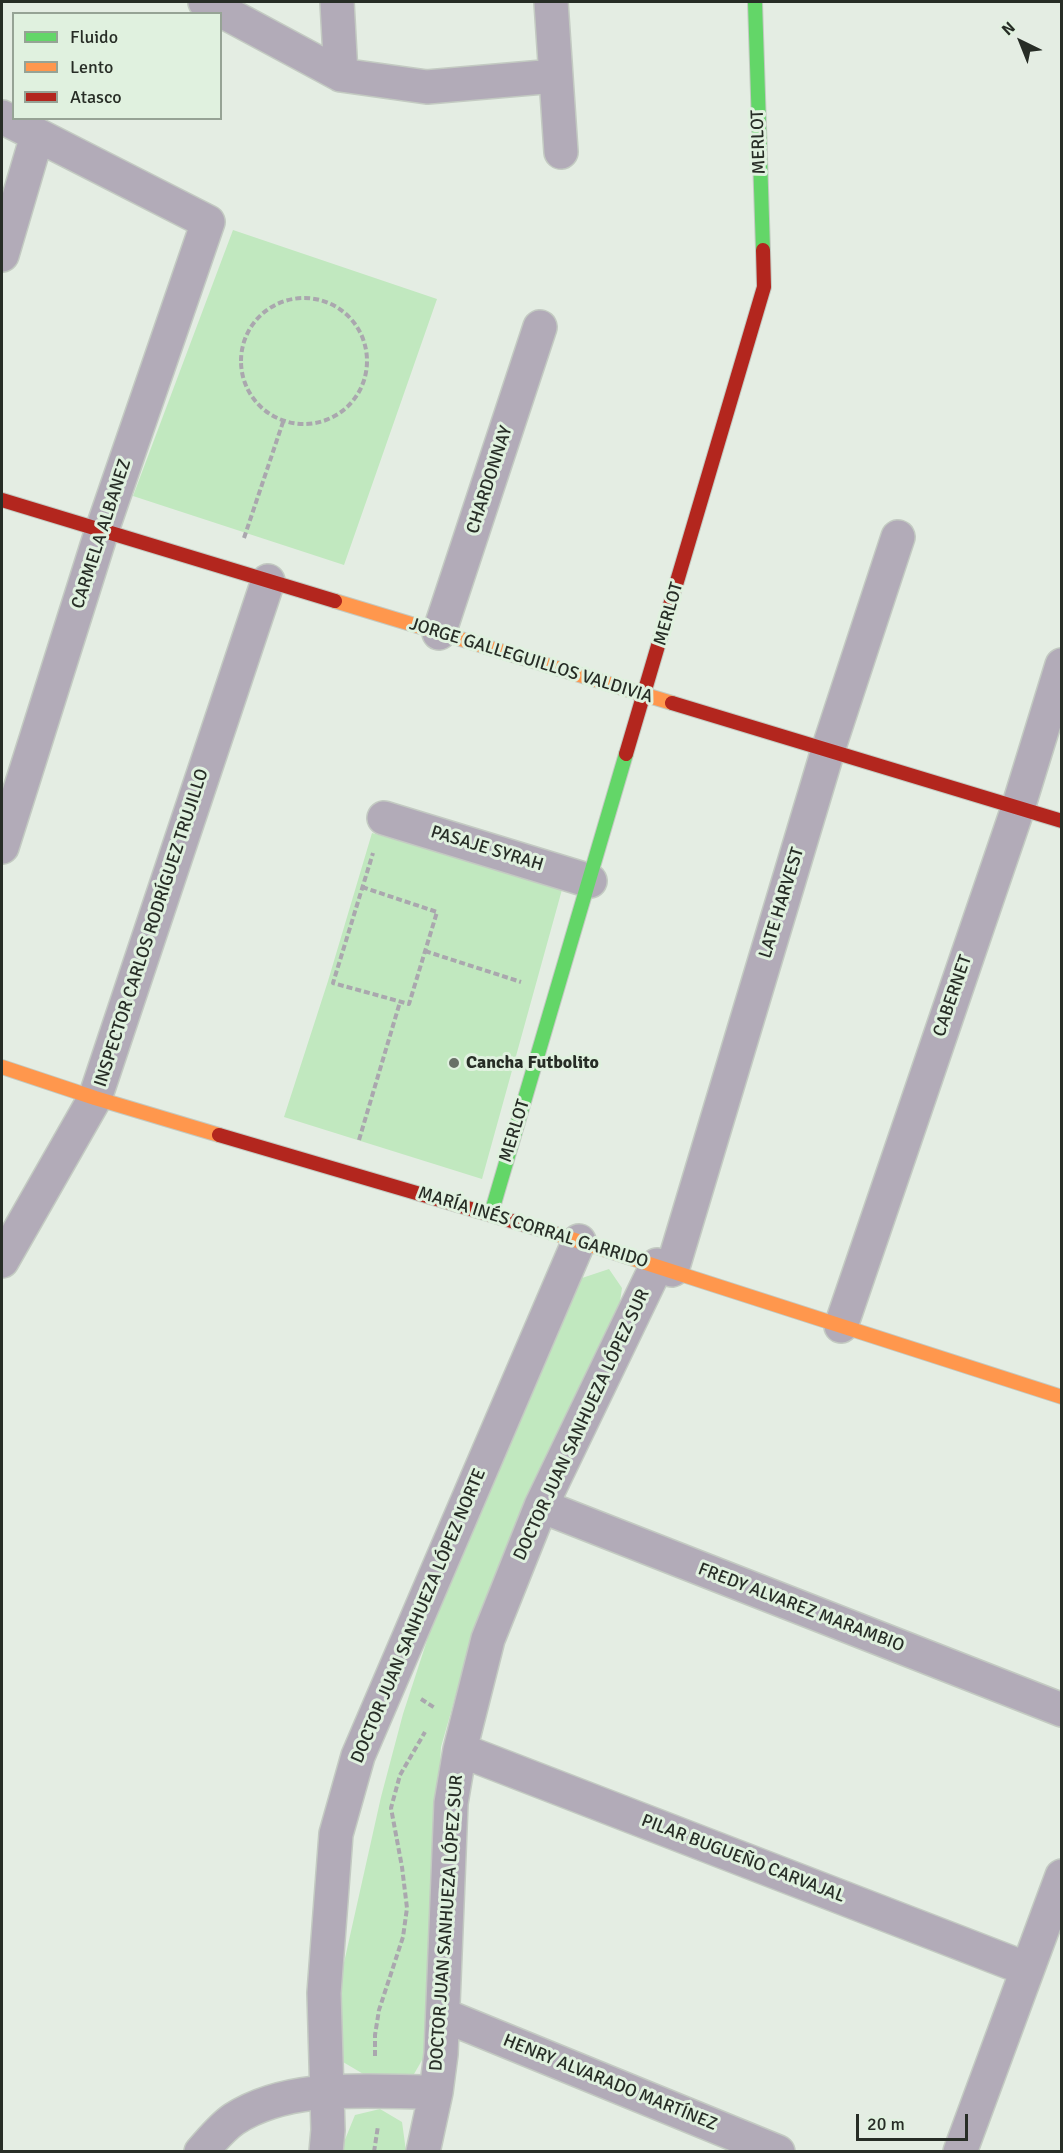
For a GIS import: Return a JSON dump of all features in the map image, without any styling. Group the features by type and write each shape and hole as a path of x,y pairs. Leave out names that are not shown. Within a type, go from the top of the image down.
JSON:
{"street":[{"path":"205,2 341,75 427,87 555,76"},
{"path":"337,2 341,75"},
{"path":"551,2 561,152"},
{"name":"MERLOT","path":"491,1214 764,287 755,2"},
{"path":"2,117 37,136 2,255"},
{"name":"CARMELA ALBANEZ","path":"2,847 102,530 208,222 37,136"},
{"name":"CHARDONNAY","path":"439,633 540,327"},
{"name":"JORGE GALLEGUILLOS VALDIVIA","path":"2,500 1062,821"},
{"name":"LATE HARVEST","path":"664,1268 898,537"},
{"name":"INSPECTOR CARLOS RODRÍGUEZ TRUJILLO","path":"2,1261 95,1098 268,581"},
{"name":"CABERNET","path":"841,1326 1018,808 1062,665"},
{"name":"PASAJE SYRAH","path":"384,818 590,881"},
{"name":"MARÍA INÉS CORRAL GARRIDO","path":"2,1067 95,1098 579,1241 1062,1397"},
{"name":"DOCTOR JUAN SANHUEZA LÓPEZ NORTE","path":"326,2151 328,2130 324,1994 336,1834 358,1756 579,1241"},
{"name":"DOCTOR JUAN SANHUEZA LÓPEZ SUR","path":"423,2151 436,2092 441,2054 451,1803 463,1738 488,1639 541,1506 664,1268"},
{"name":"FREDY ALVAREZ MARAMBIO","path":"541,1506 1062,1710"},
{"name":"PILAR BUGUEÑO CARVAJAL","path":"463,1738 1027,1969"},
{"path":"960,2151 1062,1876"},
{"name":"HENRY ALVARADO MARTÍNEZ","path":"443,2015 778,2151"},
{"path":"201,2151 232,2120 269,2102 327,2092 436,2092"}],"path":[{"path":"292,298 314,298 333,305 351,318 362,335 367,356 365,377 356,397 342,412 324,421 304,424 283,422 265,412 251,397 242,378 240,358 244,337 256,319 272,306 292,298"},
{"path":"234,570 283,422"},
{"path":"362,887 436,912 409,1004 333,982 362,887 384,818"},
{"path":"425,951 557,994"},
{"path":"349,1172 400,1002"},
{"path":"390,1680 463,1738"}],"green space":[{"path":"233,230 437,299 344,565 133,496"},
{"path":"372,833 563,886 482,1179 284,1117"},
{"path":"609,1269 622,1288 619,1308 472,1638 441,1747 425,2055 414,2074 365,2075 343,2062 339,1985 381,1797 403,1714 433,1622 573,1292 582,1278"},
{"path":"380,2109 402,2122 406,2151 343,2151 344,2142 355,2115"}],"traffic: fast":[{"path":"755,2 763,250"},
{"path":"491,1214 626,754"}],"traffic: slow":[{"path":"335,601 672,703"},
{"path":"2,1067 219,1135"},
{"path":"556,1234 1062,1397"}],"traffic: jam":[{"path":"626,754 764,287 763,250"},
{"path":"2,500 335,601"},
{"path":"672,703 1062,821"},
{"path":"219,1135 556,1234"}],"place":[{"name":"Cancha Futbolito","path":"454,1063"}]}
